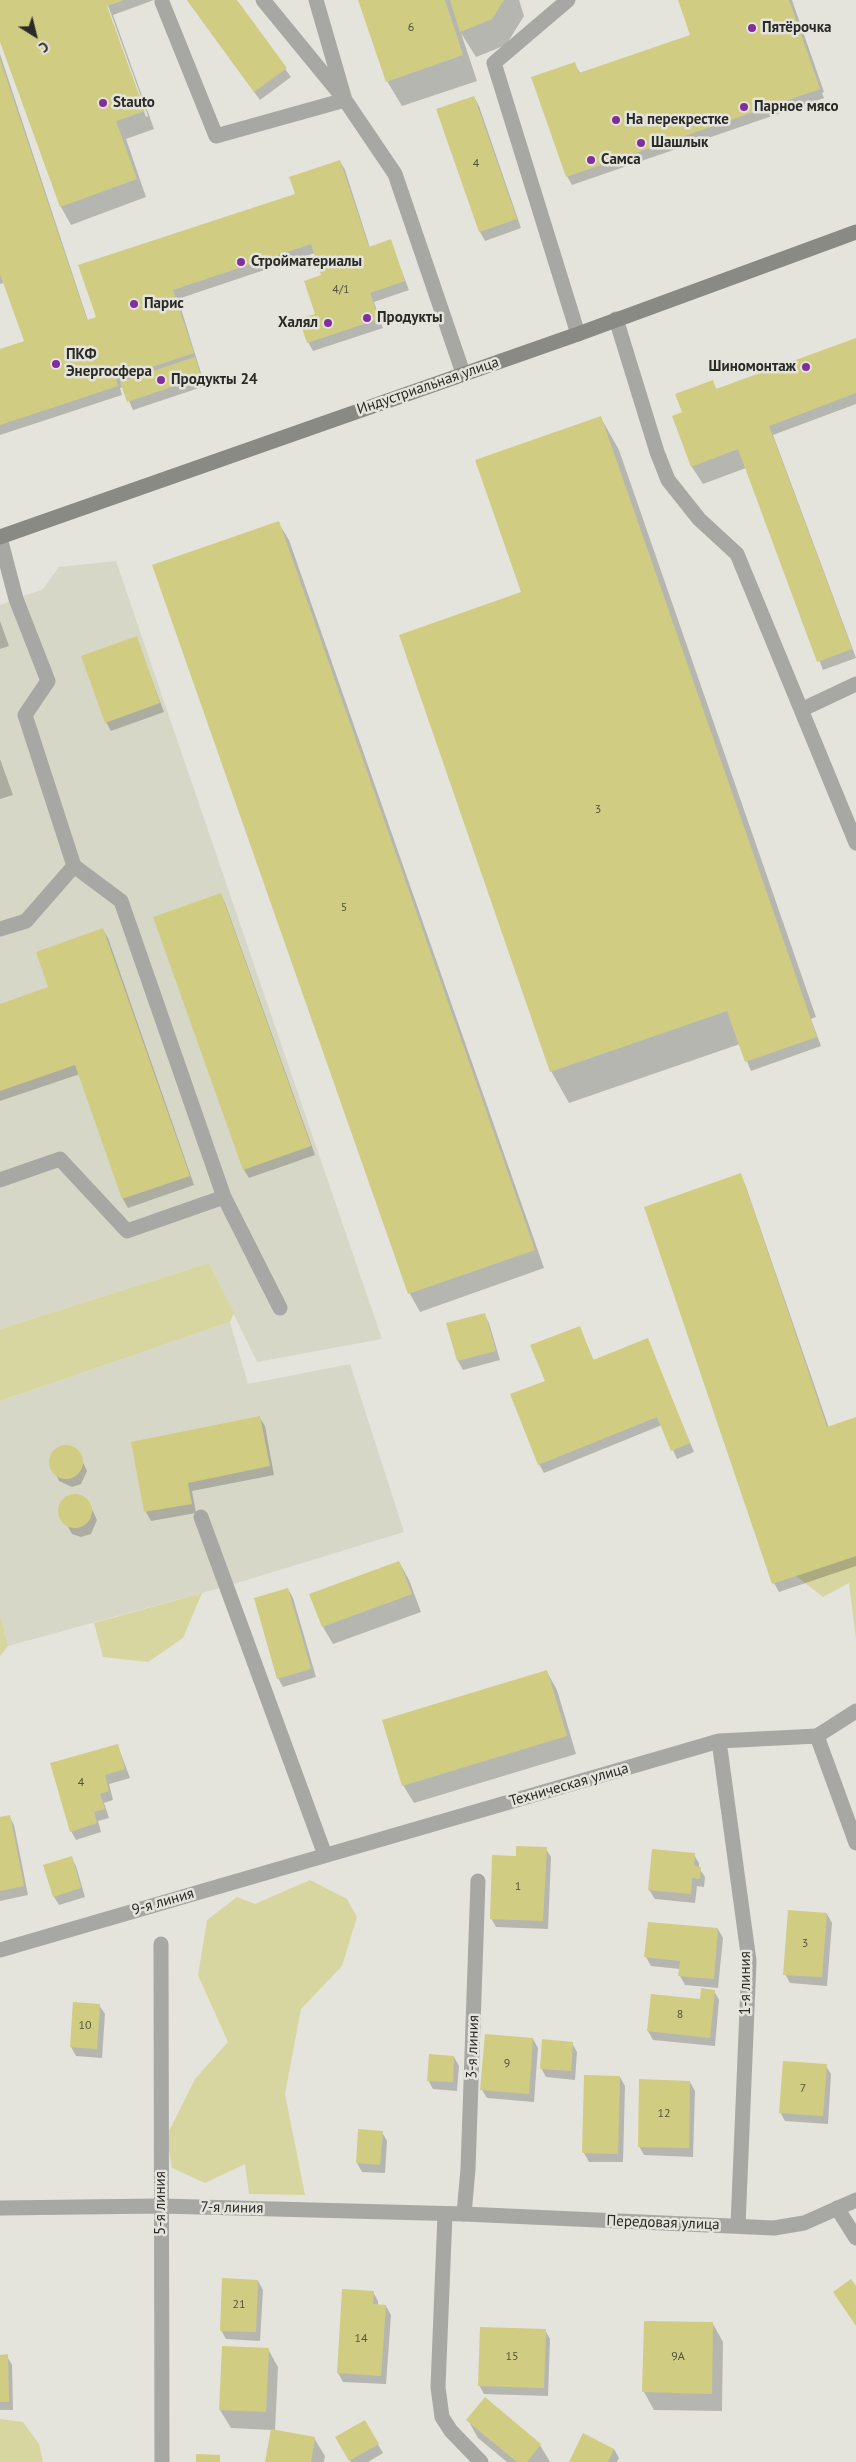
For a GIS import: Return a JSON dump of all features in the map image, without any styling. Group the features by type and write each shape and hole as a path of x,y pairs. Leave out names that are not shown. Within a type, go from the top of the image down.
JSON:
{"main road":[{"name":"Индустриальная улица","path":"0,538 578,334 856,232"}],"street":[{"path":"263,0 345,100 395,174 464,373"},
{"path":"316,0 345,100"},
{"path":"568,0 494,63 578,334"},
{"path":"162,2 216,136 345,100"},
{"path":"616,320 657,452 668,480 699,519 737,554 803,709 856,843"},
{"path":"0,538 16,599 48,681 25,715 74,866 121,901 224,1197 280,1308"},
{"path":"803,709 856,684"},
{"path":"0,929 26,921 74,866"},
{"path":"0,1180 60,1159 127,1231 224,1197"},
{"path":"201,1517 325,1855"},
{"path":"856,1710 817,1736 856,1843"},
{"name":"Техническая улица","path":"325,1855 719,1741 817,1736"},
{"name":"1-я линия","path":"719,1741 749,1960 738,2226"},
{"name":"9-я линия","path":"0,1950 325,1855"},
{"name":"3-я линия","path":"464,2214 468,2169 478,1880"},
{"name":"5-я линия","path":"161,1944 162,2462"},
{"name":"Передовая улица","path":"464,2214 774,2228 804,2223 856,2200"},
{"name":"7-я линия","path":"0,2208 162,2206 464,2214"},
{"path":"837,2208 856,2238"},
{"path":"445,2214 438,2388 442,2417 452,2431 481,2462"}],"shaded area":[{"path":"116,561 382,1339 257,1362 209,1263 0,1329 0,605 43,589 59,567"},
{"path":"209,1263 234,1313 230,1322 0,1401 0,1329"},
{"path":"230,1322 248,1384 350,1364 404,1532 227,1586 8,1646 0,1613 0,1401"},
{"path":"856,1556 856,1639 849,1583 823,1597 796,1576"},
{"path":"202,1593 183,1638 148,1662 103,1657 94,1623"},
{"path":"0,1613 8,1646 0,1656"},
{"path":"310,1880 347,1899 357,1917 342,1966 301,2009 285,2094 305,2195 249,2194 245,2164 205,2183 172,2168 166,2137 195,2079 228,2042 198,1975 207,1920 237,1897 255,1904"},
{"path":"0,2419 23,2422 39,2444 43,2462 0,2462"}],"building":[{"path":"0,0 124,0 107,6 145,111 116,121 137,179 60,207 0,42"},
{"path":"187,0 237,0 287,68 254,92"},
{"path":"358,0 445,0 463,55 386,82"},
{"path":"450,0 504,0 492,19 460,32"},
{"name":"На перекрестке","path":"678,0 789,0 820,89 566,177 531,77 575,62 579,73 690,35"},
{"path":"0,59 87,320 96,317 78,265 295,194 289,177 340,160 369,247 391,239 405,281 370,293 379,319 307,343 299,319 315,314 304,281 321,275 311,244 173,290 194,353 116,379 118,386 0,425 0,349 24,341 0,274"},
{"path":"474,96 517,219 479,232 436,109"},
{"path":"856,338 856,393 769,426 852,649 817,662 738,449 691,467 672,416 682,412 675,394 713,380 716,389"},
{"name":"Продукты 24","path":"195,357 201,377 127,402 120,382"},
{"path":"601,416 817,1037 745,1062 727,1011 550,1072 399,635 521,592 475,460"},
{"path":"279,521 535,1250 408,1294 152,565"},
{"path":"137,636 160,703 105,723 81,656"},
{"path":"221,893 311,1146 243,1170 153,917"},
{"path":"103,928 190,1176 122,1199 75,1065 0,1091 0,1004 48,987 36,952"},
{"path":"741,1173 827,1427 856,1417 856,1556 772,1584 644,1207"},
{"path":"485,1313 496,1351 457,1361 446,1323"},
{"path":"580,1326 593,1360 648,1338 690,1443 671,1451 657,1417 538,1465 510,1394 545,1381 530,1345"},
{"path":"260,1416 270,1466 188,1483 192,1504 144,1512 131,1442"},
{"path":"66,1445 78,1450 83,1462 78,1474 66,1479 54,1474 49,1462 54,1450"},
{"path":"75,1494 82,1495 87,1499 91,1504 91,1518 87,1523 82,1527 75,1528 68,1527 63,1523 59,1518 58,1511 59,1504 63,1499 68,1495"},
{"path":"399,1561 412,1594 322,1627 309,1594"},
{"path":"288,1588 311,1669 277,1679 254,1598"},
{"path":"547,1670 567,1736 402,1786 382,1720"},
{"path":"118,1744 125,1769 105,1775 109,1791 100,1794 105,1809 94,1812 97,1823 70,1832 50,1763"},
{"path":"10,1815 24,1886 0,1891 0,1817"},
{"path":"516,1846 547,1847 543,1921 490,1919 492,1855 516,1856"},
{"path":"652,1849 695,1853 694,1866 701,1867 700,1879 692,1878 691,1894 648,1890"},
{"path":"72,1856 81,1888 53,1897 43,1865"},
{"path":"788,1910 827,1913 822,1977 783,1975"},
{"path":"648,1922 718,1928 714,1979 678,1976 680,1961 644,1957"},
{"path":"701,1988 715,1990 710,2038 647,2031 651,1994 700,1999"},
{"path":"73,2002 100,2004 97,2049 70,2047"},
{"path":"485,2034 533,2038 529,2094 480,2090"},
{"path":"542,2039 573,2042 571,2071 540,2069"},
{"path":"429,2054 454,2056 453,2082 427,2081"},
{"path":"783,2061 827,2064 823,2116 779,2113"},
{"path":"584,2075 620,2076 618,2154 582,2153"},
{"path":"639,2079 690,2081 689,2148 638,2147"},
{"path":"358,2129 383,2131 380,2165 356,2163"},
{"path":"222,2278 258,2280 256,2332 220,2331"},
{"path":"851,2279 856,2286 856,2326 833,2292"},
{"path":"342,2289 374,2291 373,2304 386,2305 381,2376 337,2373"},
{"path":"644,2321 713,2322 712,2394 642,2392"},
{"path":"480,2327 546,2329 544,2388 478,2386"},
{"path":"222,2346 269,2348 266,2412 219,2410"},
{"path":"8,2354 9,2402 0,2402 0,2355"},
{"path":"485,2397 541,2444 527,2462 517,2462 466,2420"},
{"path":"365,2420 379,2444 349,2461 335,2437"},
{"path":"271,2429 315,2437 311,2462 265,2462"},
{"path":"583,2433 614,2449 608,2462 569,2462"},
{"path":"196,2454 220,2455 220,2462 196,2462"}],"place":[{"name":"Пятёрочка","path":"752,28"},
{"name":"Stauto","path":"103,103"},
{"name":"Парное мясо","path":"744,107"},
{"name":"На перекрестке","path":"616,120"},
{"name":"Шашлык","path":"641,143"},
{"name":"Самса","path":"591,160"},
{"name":"Стройматериалы","path":"241,262"},
{"name":"Парис","path":"134,304"},
{"name":"Продукты","path":"367,318"},
{"name":"Халял","path":"328,323"},
{"name":"ПКФ Энергосфера","path":"56,364"},
{"name":"Шиномонтаж","path":"806,367"},
{"name":"Продукты 24","path":"161,380"}]}
